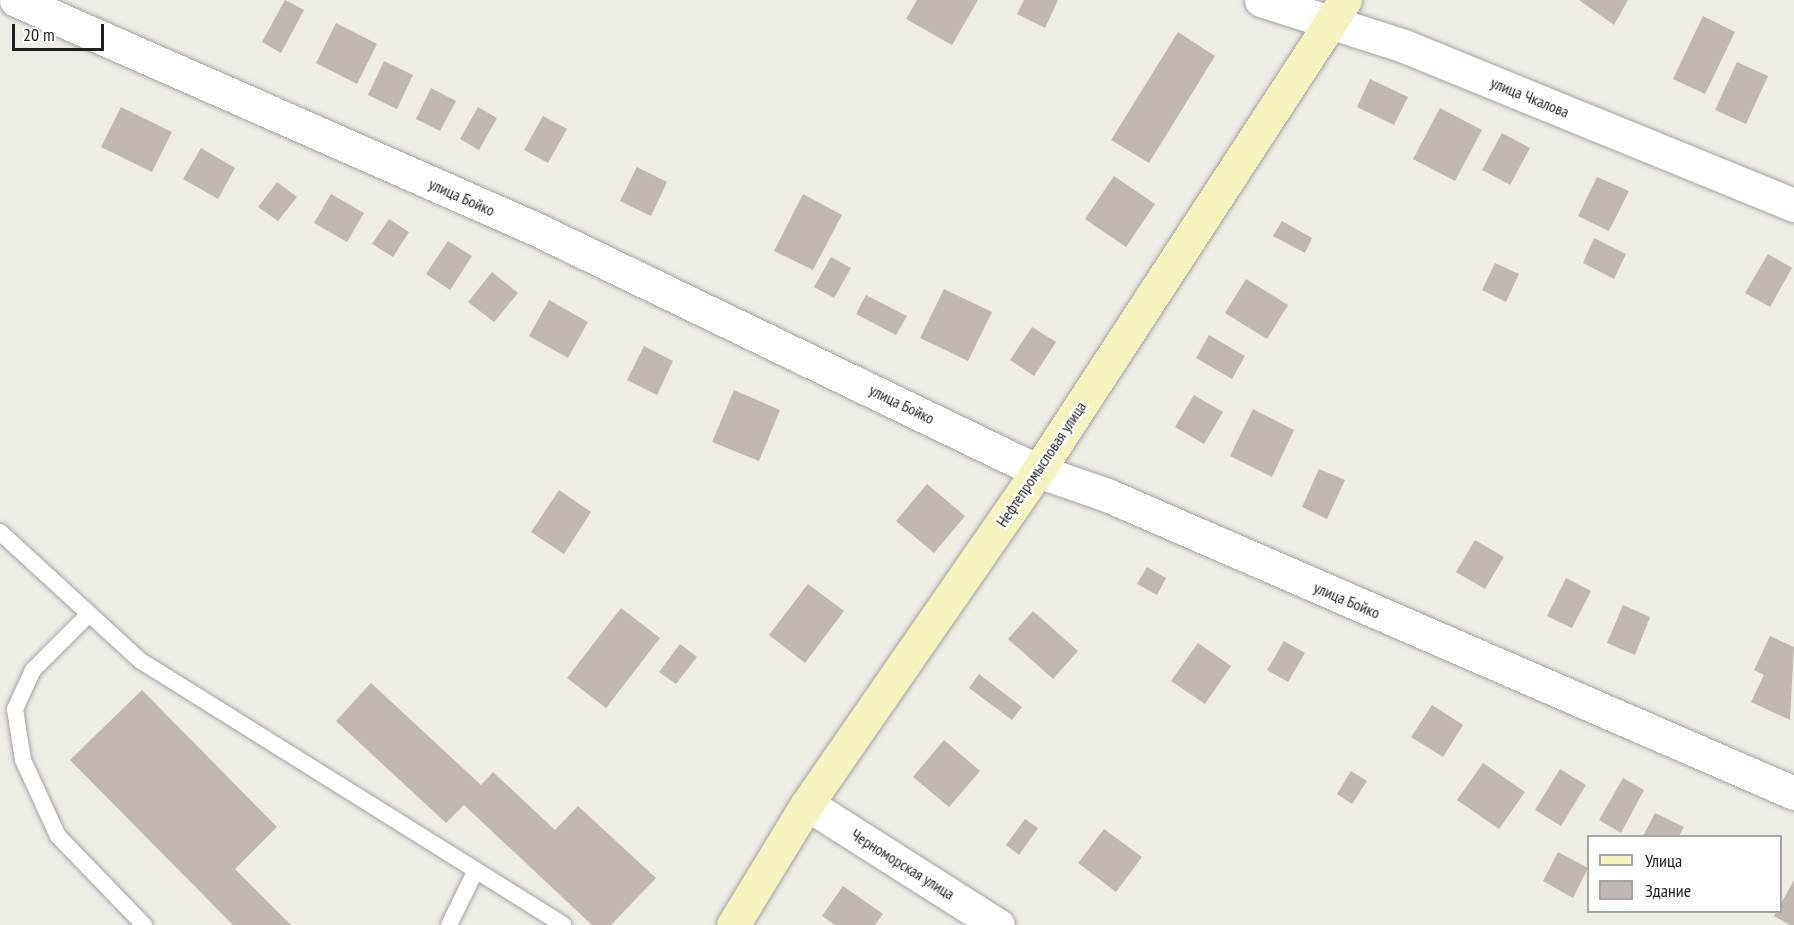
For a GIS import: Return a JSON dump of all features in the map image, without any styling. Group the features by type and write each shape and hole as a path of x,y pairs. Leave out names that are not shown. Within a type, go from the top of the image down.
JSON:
{"main road":[{"name":"Нефтепромысловая улица","path":"733,925 807,804 1038,471 1336,10"}],"street":[{"name":"улица Бойко","path":"16,0 536,229 1038,471 1107,495 1794,794"},
{"name":"улица Чкалова","path":"1261,0 1336,10 1404,46 1794,205"},
{"name":"Черноморская улица","path":"807,804 998,925"}],"lane":[{"path":"0,532 88,615 141,661 563,925"},
{"path":"88,615 33,670 15,709 23,760 58,836 144,925"},
{"path":"449,925 476,870"}],"building":[{"path":"285,0 304,10 281,53 262,42"},
{"path":"917,0 978,0 952,45 906,19"},
{"path":"1024,0 1058,0 1045,28 1017,14"},
{"path":"1579,0 1628,0 1614,25"},
{"path":"1703,16 1735,32 1705,94 1673,79"},
{"path":"336,23 377,44 357,84 316,63"},
{"path":"1178,32 1215,56 1149,163 1111,140"},
{"path":"384,61 413,75 397,109 368,95"},
{"path":"1737,62 1768,76 1746,124 1715,110"},
{"path":"1370,79 1408,97 1394,125 1357,107"},
{"path":"431,88 456,101 440,131 416,119"},
{"path":"121,107 172,132 152,172 101,147"},
{"path":"478,107 497,118 479,150 460,139"},
{"path":"1440,108 1482,130 1455,181 1413,159"},
{"path":"543,116 567,129 548,163 524,150"},
{"path":"1502,133 1530,148 1510,185 1482,170"},
{"path":"201,148 235,168 218,199 183,179"},
{"path":"637,167 667,182 651,216 620,201"},
{"path":"1114,176 1155,204 1126,247 1085,219"},
{"path":"1597,177 1629,191 1609,231 1578,216"},
{"path":"277,182 297,197 278,221 258,207"},
{"path":"331,194 364,213 347,242 314,223"},
{"path":"803,194 842,215 813,270 774,251"},
{"path":"389,219 409,232 393,257 372,244"},
{"path":"1282,221 1312,238 1305,253 1273,236"},
{"path":"1594,238 1626,254 1614,279 1583,263"},
{"path":"448,241 472,256 450,290 426,274"},
{"path":"1768,254 1792,268 1770,307 1745,293"},
{"path":"831,257 851,268 834,298 814,287"},
{"path":"1495,263 1519,274 1506,302 1482,290"},
{"path":"492,272 518,293 494,322 468,302"},
{"path":"1246,279 1288,305 1267,339 1225,313"},
{"path":"944,289 992,312 968,361 920,338"},
{"path":"866,295 907,316 896,335 856,314"},
{"path":"549,300 588,322 568,358 529,336"},
{"path":"1032,327 1056,342 1034,376 1010,360"},
{"path":"1209,335 1245,356 1232,379 1196,358"},
{"path":"644,346 673,361 657,395 627,380"},
{"path":"734,390 780,410 759,461 712,442"},
{"path":"1194,395 1223,412 1204,444 1175,427"},
{"path":"1253,409 1294,430 1272,477 1230,456"},
{"path":"1319,469 1345,480 1327,519 1302,507"},
{"path":"927,484 965,516 934,553 896,521"},
{"path":"559,490 591,512 564,554 531,532"},
{"path":"1475,540 1504,557 1485,589 1456,572"},
{"path":"1147,567 1166,578 1157,595 1137,584"},
{"path":"1566,578 1591,591 1572,628 1547,616"},
{"path":"808,584 844,611 805,663 769,635"},
{"path":"1623,605 1650,617 1635,655 1607,643"},
{"path":"621,608 660,638 606,708 567,678"},
{"path":"1033,611 1078,651 1053,679 1008,639"},
{"path":"1770,636 1794,647 1790,720 1751,702 1764,675 1754,670"},
{"path":"1284,641 1305,653 1288,682 1267,670"},
{"path":"1198,643 1231,666 1205,704 1171,681"},
{"path":"680,644 697,657 676,684 659,672"},
{"path":"979,674 1022,707 1012,720 969,688"},
{"path":"371,683 481,785 493,772 555,830 578,806 656,878 611,925 592,925 464,805 446,823 336,721"},
{"path":"142,690 277,827 235,869 291,925 233,925 70,760"},
{"path":"1432,705 1463,725 1443,757 1411,737"},
{"path":"944,740 980,771 949,807 913,777"},
{"path":"1483,763 1525,792 1499,829 1457,800"},
{"path":"1560,769 1586,785 1561,826 1535,810"},
{"path":"1351,771 1367,781 1352,804 1337,794"},
{"path":"1623,778 1644,790 1621,833 1599,820"},
{"path":"1655,813 1684,827 1680,835 1644,835"},
{"path":"1025,819 1038,828 1019,855 1006,845"},
{"path":"1104,829 1142,857 1116,892 1078,863"},
{"path":"1558,852 1587,867 1573,898 1543,881"},
{"path":"1794,880 1794,925 1774,916 1776,913 1782,913 1782,902"},
{"path":"843,886 883,914 875,925 835,925 822,916"}]}
